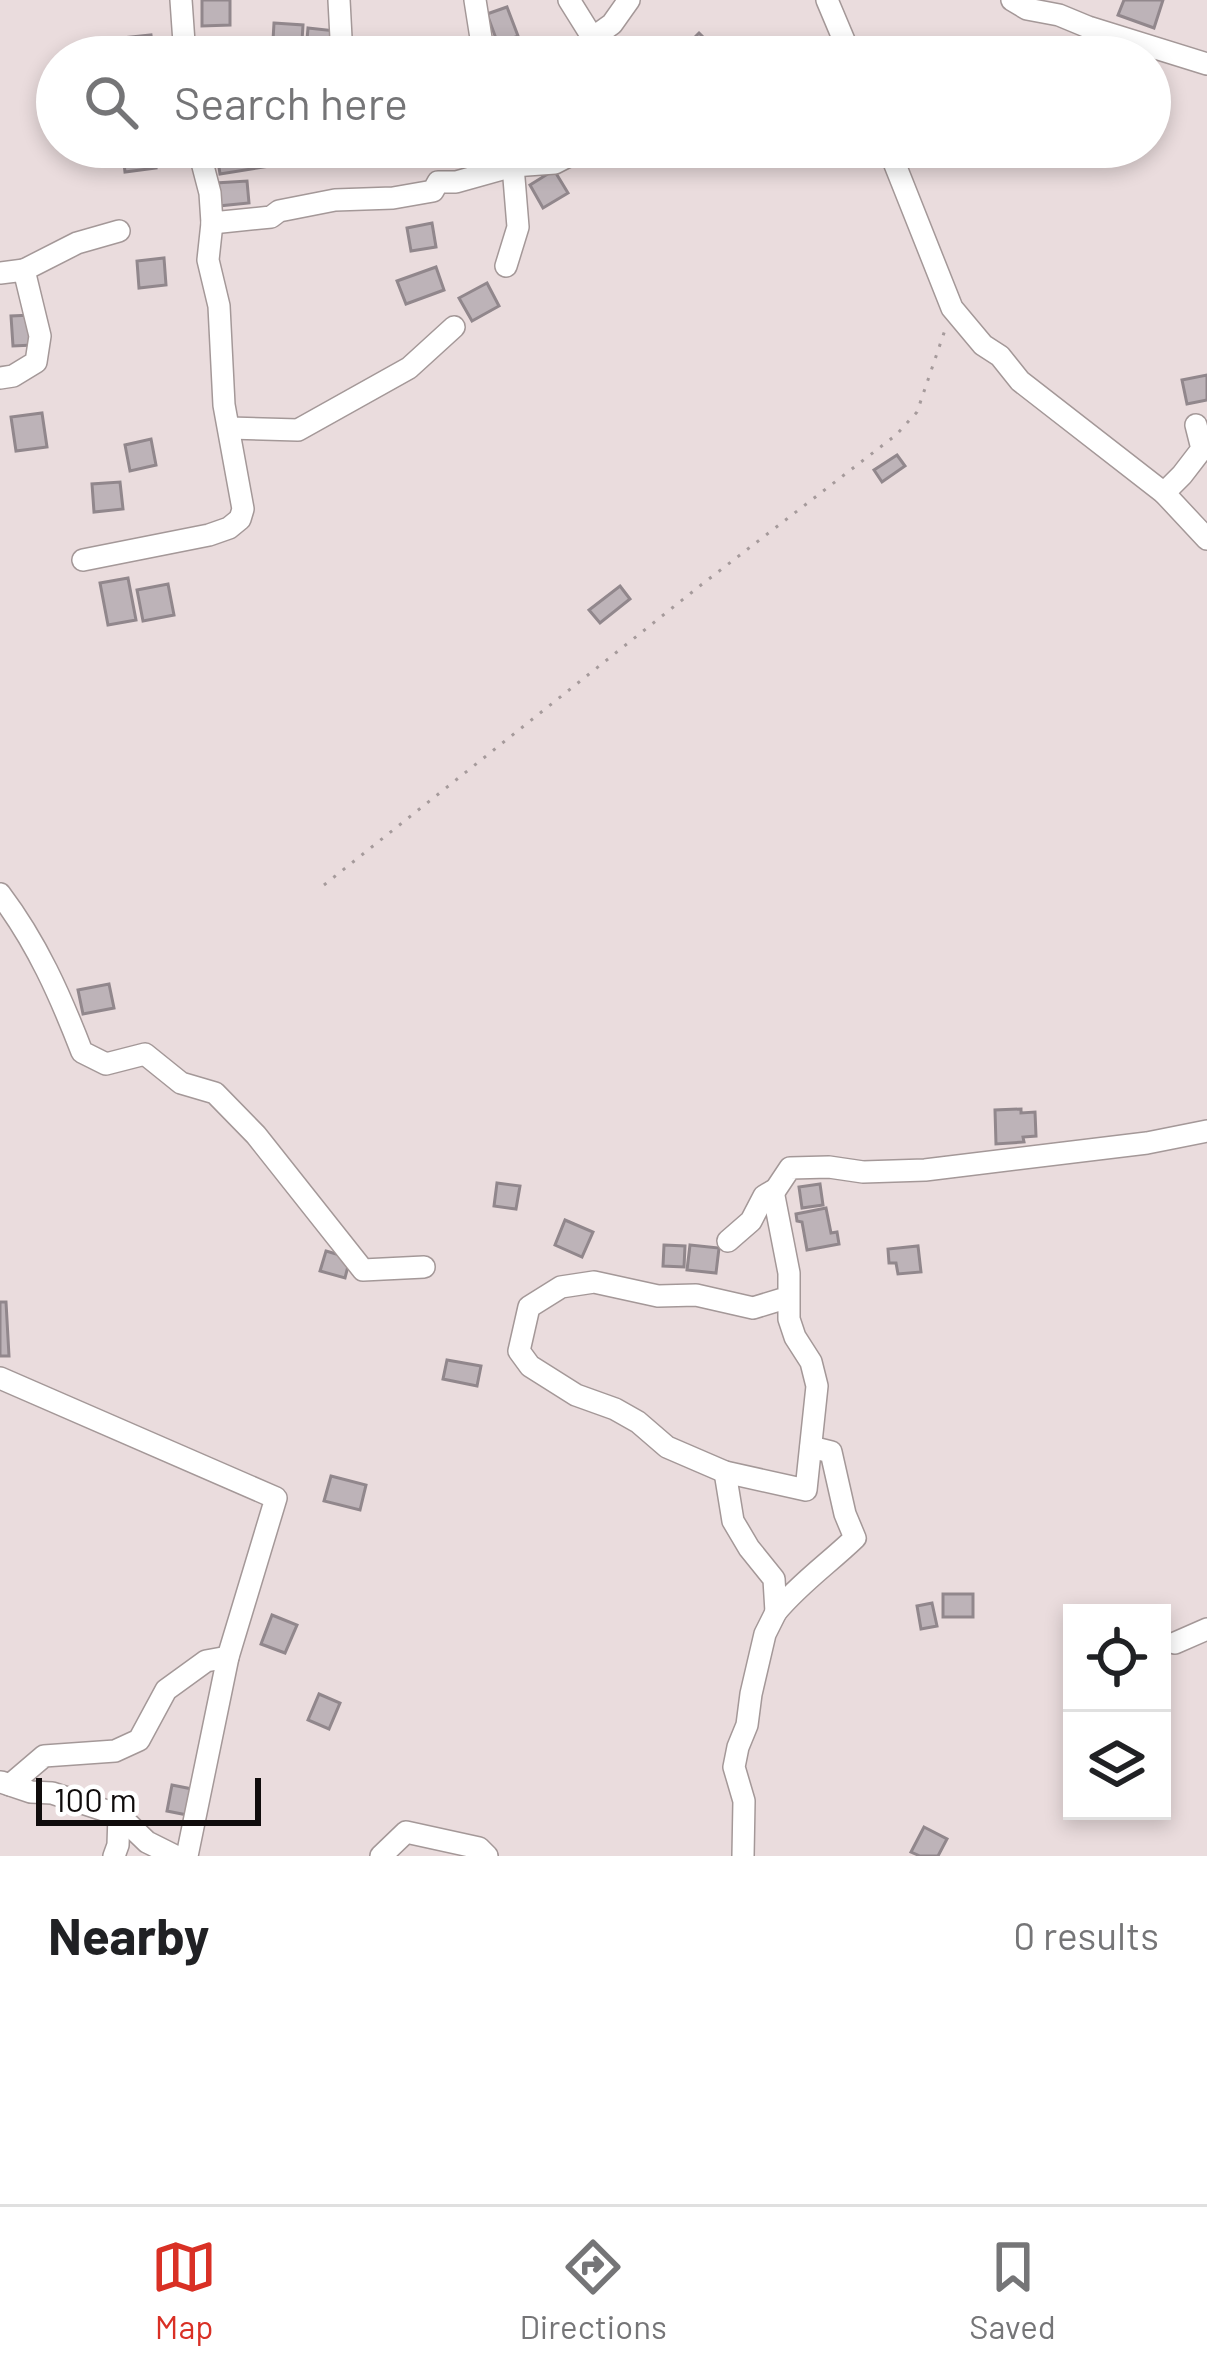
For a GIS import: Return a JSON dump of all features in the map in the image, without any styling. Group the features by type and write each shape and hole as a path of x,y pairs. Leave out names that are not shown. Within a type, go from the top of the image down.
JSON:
{"street":[{"path":"181,0 184,36"},
{"path":"339,0 341,36"},
{"path":"475,0 481,36"},
{"path":"569,0 590,32 598,34 629,0"},
{"path":"826,0 842,36"},
{"path":"1012,0 1027,9 1117,36"},
{"path":"1171,53 1207,64"},
{"path":"83,560 209,535 240,519 242,492 224,405 223,334 208,260 212,223 203,168"},
{"path":"212,223 258,220 335,200 393,198 433,190 438,182 456,182 486,168"},
{"path":"506,266 518,227 512,168"},
{"path":"896,168 952,308 1020,381 1164,493 1207,539"},
{"path":"0,273 24,270 77,243 119,231"},
{"path":"0,378 37,362 40,336 24,270"},
{"path":"229,428 298,430 409,368 454,327"},
{"path":"1164,493 1202,449 1196,425"},
{"path":"5,908 56,985 82,1052 106,1064 145,1054 181,1083 215,1093 256,1135 363,1270 424,1268"},
{"path":"728,1241 752,1221 764,1196 790,1168 925,1170 1207,1132"},
{"path":"773,1191 789,1273 789,1297 789,1319 811,1362 817,1386 806,1490 725,1472 667,1448 638,1423 576,1395 530,1366 518,1352 529,1306 560,1287 594,1282 753,1308 789,1297"},
{"path":"0,1378 276,1498 228,1657 187,1856"},
{"path":"738,1852 744,1801 734,1767 761,1650 776,1612 794,1590 855,1538 831,1452 812,1447"},
{"path":"725,1472 733,1521 774,1579 776,1612"},
{"path":"1174,1643 1207,1629"},
{"path":"5,1784 44,1756 115,1751 139,1740 166,1690 206,1661 228,1657"},
{"path":"5,1784 52,1793 118,1815 142,1847 175,1856"},
{"path":"114,1856 118,1815"},
{"path":"381,1856 406,1832 479,1847 488,1856"}],"path":[{"path":"324,885 896,435 917,412 952,308"}],"building":[{"path":"202,0 230,0 230,25 202,26"},
{"path":"1124,0 1163,0 1154,28 1118,15"},
{"path":"507,7 518,36 495,36 487,14"},
{"path":"274,23 303,25 302,36 273,36"},
{"path":"308,28 336,31 336,36 307,36"},
{"path":"219,168 257,168 220,174"},
{"path":"554,170 568,193 543,208 530,185"},
{"path":"247,181 249,203 218,206 216,183"},
{"path":"432,223 436,247 411,251 407,228"},
{"path":"164,258 166,285 139,288 137,261"},
{"path":"436,267 444,290 406,304 397,281"},
{"path":"487,283 499,306 472,321 459,298"},
{"path":"32,315 33,345 13,346 11,316"},
{"path":"1207,375 1207,400 1187,404 1182,380"},
{"path":"42,413 47,447 16,451 11,417"},
{"path":"151,439 156,465 130,471 125,445"},
{"path":"897,455 905,466 882,482 874,470"},
{"path":"120,482 123,509 94,512 92,484"},
{"path":"128,578 136,620 108,625 100,583"},
{"path":"168,584 174,615 143,621 137,590"},
{"path":"620,586 630,599 600,623 589,610"},
{"path":"109,984 114,1008 83,1014 78,990"},
{"path":"1021,1109 1021,1113 1035,1112 1036,1136 996,1144 995,1110"},
{"path":"497,1183 520,1186 516,1209 494,1206"},
{"path":"820,1184 823,1205 802,1208 799,1187"},
{"path":"826,1208 831,1233 837,1232 839,1244 807,1250 796,1214"},
{"path":"565,1220 593,1232 582,1257 555,1245"},
{"path":"664,1245 685,1246 684,1267 663,1266"},
{"path":"690,1245 719,1248 716,1273 687,1270"},
{"path":"918,1246 921,1272 898,1274 896,1263 889,1263 888,1249"},
{"path":"326,1251 350,1258 345,1278 320,1271"},
{"path":"0,1302 6,1302 9,1356 0,1356"},
{"path":"447,1360 481,1366 477,1386 443,1379"},
{"path":"331,1476 366,1485 360,1510 324,1501"},
{"path":"943,1594 973,1594 973,1617 943,1617"},
{"path":"932,1603 937,1626 921,1629 917,1606"},
{"path":"272,1615 297,1625 285,1653 261,1644"},
{"path":"319,1694 340,1703 329,1729 308,1720"},
{"path":"172,1785 197,1790 192,1816 167,1811"},
{"path":"924,1827 947,1839 938,1856 911,1852"}]}
